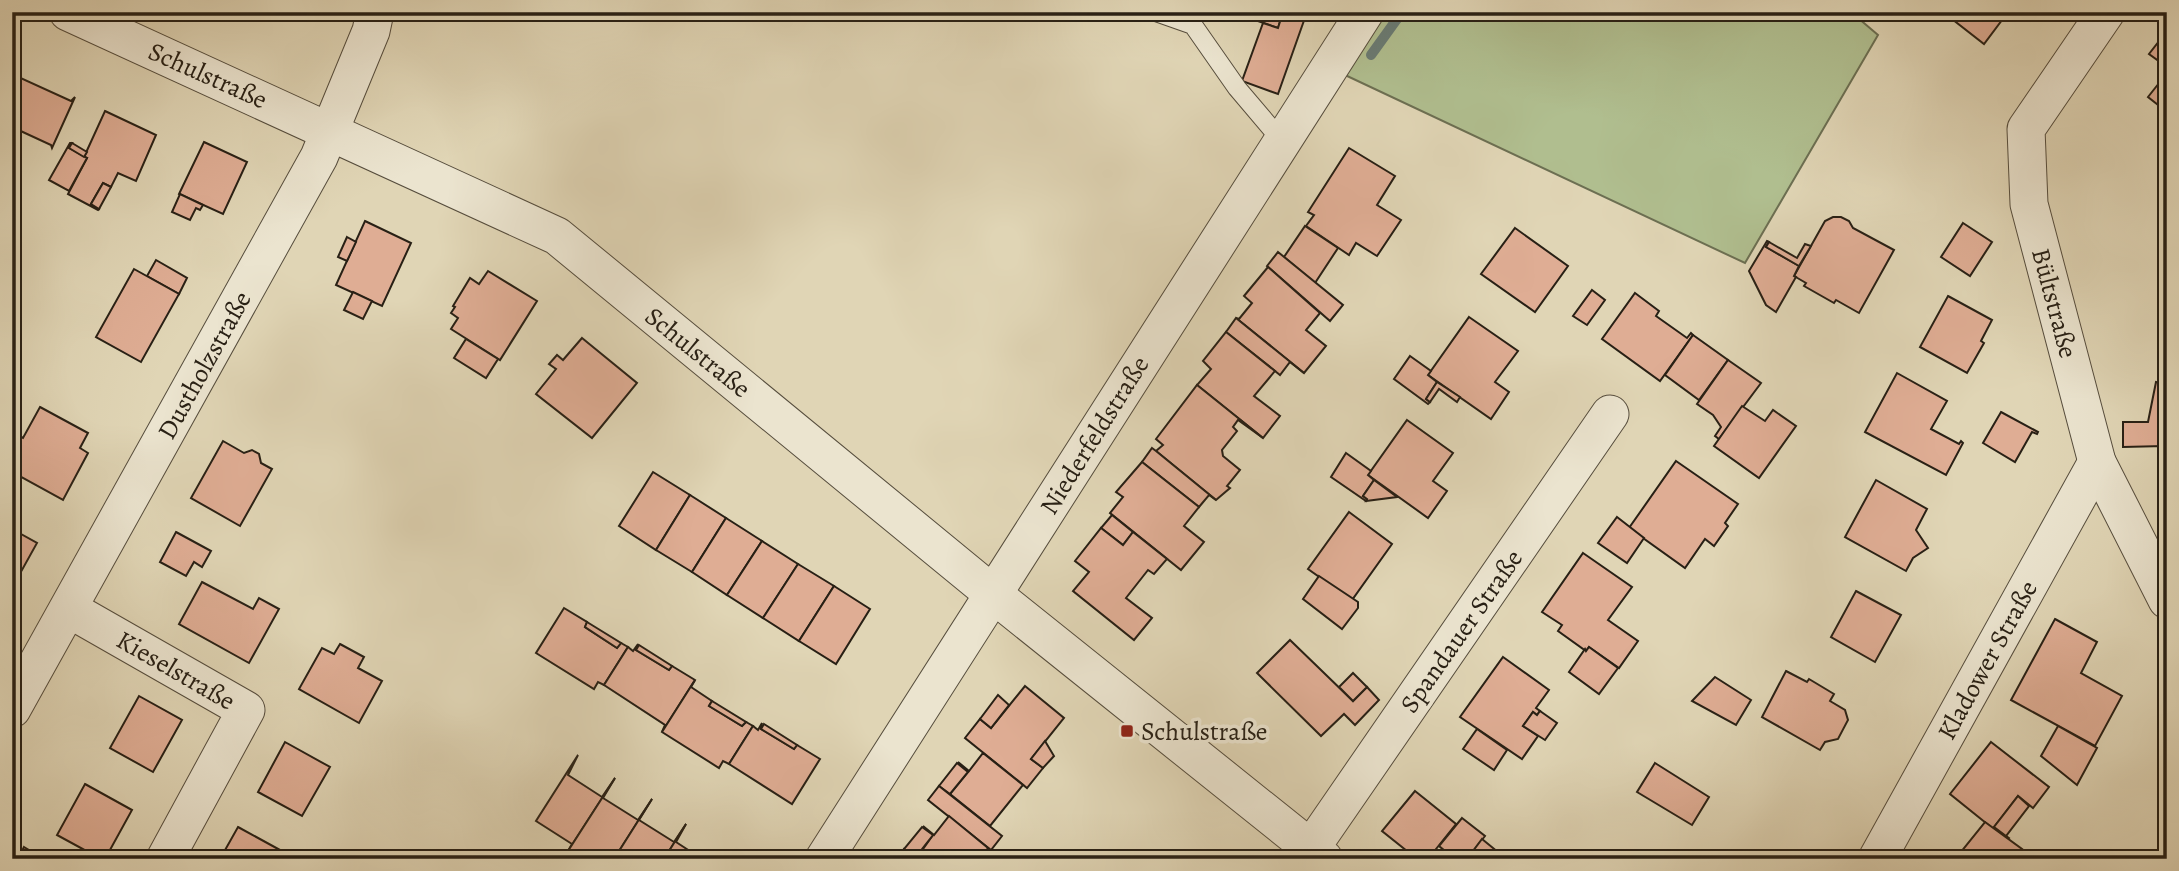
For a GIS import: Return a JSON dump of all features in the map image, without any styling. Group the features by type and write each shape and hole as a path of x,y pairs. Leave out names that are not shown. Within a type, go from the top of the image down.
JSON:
{"street":[{"name":"Schulstraße","path":"68,12 557,236 993,594 1317,853"},
{"name":"Dustholzstraße","path":"12,709 319,157 371,31 375,12"},
{"name":"Niederfeldstraße","path":"824,859 1365,12"},
{"name":"Bültstraße","path":"2106,12 2026,129 2029,204 2097,462 2167,600"},
{"name":"Spandauer Straße","path":"1317,853 1611,414"},
{"name":"Kladower Straße","path":"1877,859 2097,462"},
{"name":"Kieselstraße","path":"69,609 246,710 164,859"}],"lane":[{"path":"1156,12 1193,25 1237,88 1282,141"}],"green space":[{"path":"1384,12 1851,12 1878,35 1745,263 1345,75"}],"building":[{"path":"1232,12 1283,12 1278,28"},
{"path":"1283,12 1307,12 1278,94 1242,81 1263,23 1278,28"},
{"path":"1943,12 2008,12 1984,44"},
{"path":"2167,31 2167,67 2149,54"},
{"path":"17,71 16,76 71,101 75,97 52,148 51,145 12,127 12,81"},
{"path":"2167,73 2167,112 2148,97"},
{"path":"105,111 156,135 136,181 118,173 111,187 103,183 91,204 98,210 68,194 87,158 84,157"},
{"path":"204,142 247,162 223,214 179,194"},
{"path":"70,143 69,148 87,158 69,191 49,180"},
{"path":"72,143 87,152 84,157 69,148"},
{"path":"1349,148 1395,176 1377,205 1401,220 1377,256 1356,243 1349,255 1306,226 1314,215 1308,212"},
{"path":"103,183 111,187 99,209 91,204"},
{"path":"180,194 203,205 200,210 196,208 190,220 172,212"},
{"path":"1833,217 1849,221 1853,228 1894,250 1859,313 1804,286 1806,283 1794,276 1825,221"},
{"path":"365,221 411,243 382,306 336,285"},
{"path":"1963,223 1992,242 1970,276 1941,257"},
{"path":"1305,226 1338,248 1315,283 1284,257"},
{"path":"1515,228 1568,266 1535,312 1481,274"},
{"path":"347,237 356,242 347,261 338,257"},
{"path":"2167,237 2167,260 2159,257"},
{"path":"1767,241 1769,242 1766,247 1799,266 1794,276 1796,277 1776,312 1766,305 1749,271"},
{"path":"1769,242 1797,258 1805,244 1811,246 1799,266 1766,247"},
{"path":"1278,252 1343,305 1330,321 1267,266"},
{"path":"156,260 187,278 179,294 147,276"},
{"path":"1268,267 1320,313 1306,330 1326,346 1304,373 1236,318 1239,319 1252,303 1244,296"},
{"path":"134,269 179,294 141,362 96,337"},
{"path":"488,271 537,301 500,360 451,329 458,318 451,313 455,307 453,306 470,278 479,284"},
{"path":"1592,290 1605,300 1587,325 1573,316"},
{"path":"353,292 372,301 363,319 344,310"},
{"path":"1635,293 1659,311 1656,316 1687,338 1691,333 1693,335 1660,381 1602,339"},
{"path":"1948,296 1992,320 1981,341 1984,343 1967,373 1920,347"},
{"path":"1469,317 1518,351 1495,382 1509,392 1491,419 1428,375"},
{"path":"1236,318 1304,373 1290,362 1280,375 1226,332"},
{"path":"1226,332 1275,371 1254,396 1280,416 1263,438 1197,385 1211,369 1203,361"},
{"path":"1693,335 1728,360 1699,400 1665,375"},
{"path":"582,338 637,383 592,438 536,394 556,369 549,364 557,355 563,360"},
{"path":"466,339 498,359 486,378 454,358"},
{"path":"1410,356 1431,371 1428,375 1437,382 1426,399 1430,402 1428,404 1394,379"},
{"path":"1728,360 1761,383 1719,439 1715,436 1721,427 1713,415 1697,404"},
{"path":"1897,373 1947,401 1931,429 1959,444 1961,441 1963,443 1946,475 1865,432"},
{"path":"1437,382 1460,397 1457,402 1439,389 1430,402 1426,399"},
{"path":"2156,382 2167,384 2167,448 2123,447 2123,422 2148,422"},
{"path":"1197,385 1263,438 1238,420 1233,427 1237,431 1222,450 1223,456 1240,470 1227,486 1230,488 1216,500 1156,451 1163,445 1156,439"},
{"path":"1742,406 1765,421 1773,410 1796,426 1759,478 1714,446"},
{"path":"40,407 88,433 80,448 88,453 63,500 12,472 12,432 23,438"},
{"path":"2001,412 2038,432 2032,432 2015,462 1983,443"},
{"path":"1407,420 1453,453 1433,481 1447,491 1428,518 1368,475"},
{"path":"223,441 244,453 252,450 259,454 261,463 272,469 240,526 191,498"},
{"path":"1152,448 1216,500 1209,495 1199,507 1142,462"},
{"path":"1346,453 1371,471 1368,475 1374,480 1363,496 1366,501 1331,477"},
{"path":"1676,461 1738,504 1725,523 1728,526 1714,546 1705,539 1685,568 1629,528"},
{"path":"1142,462 1199,507 1184,526 1204,542 1181,570 1110,513 1123,497 1116,492"},
{"path":"653,472 690,495 656,550 619,526"},
{"path":"1374,480 1397,497 1366,501 1363,496"},
{"path":"1876,480 1927,509 1916,530 1928,548 1913,558 1906,571 1845,537"},
{"path":"690,495 726,518 692,572 656,550"},
{"path":"1349,512 1392,544 1352,600 1308,569"},
{"path":"1112,515 1133,532 1123,545 1101,528"},
{"path":"1617,517 1644,538 1627,563 1598,543"},
{"path":"726,518 762,541 727,595 692,572"},
{"path":"1101,528 1123,545 1133,532 1167,559 1154,574 1148,570 1126,598 1152,618 1134,640 1073,591 1089,572 1075,561"},
{"path":"12,529 37,543 12,588"},
{"path":"176,532 211,551 202,567 194,562 186,576 160,562"},
{"path":"762,541 798,564 763,618 727,595"},
{"path":"1583,553 1632,587 1608,620 1638,641 1619,668 1589,647 1586,651 1558,631 1562,625 1542,612"},
{"path":"798,564 834,586 799,641 763,618"},
{"path":"1319,576 1358,602 1358,608 1342,629 1303,599"},
{"path":"202,582 253,609 259,598 279,609 249,663 179,624"},
{"path":"834,586 870,609 836,664 799,641"},
{"path":"1856,591 1901,615 1875,662 1831,637"},
{"path":"564,608 587,622 585,627 617,648 621,643 628,647 604,685 598,682 594,689 536,653"},
{"path":"2055,619 2097,642 2081,673 2122,696 2095,746 2011,700"},
{"path":"587,622 621,643 617,648 585,627"},
{"path":"1290,640 1353,701 1367,687 1379,700 1355,725 1344,714 1321,736 1257,673"},
{"path":"340,644 364,657 358,668 382,681 359,723 299,689 322,648 334,654"},
{"path":"638,644 636,650 669,670 672,666 695,680 662,732 665,725 604,685 628,647 633,651"},
{"path":"639,645 672,666 669,670 636,650"},
{"path":"1589,647 1618,668 1599,694 1569,672"},
{"path":"1503,657 1549,690 1536,708 1540,711 1537,715 1533,712 1523,726 1538,736 1522,759 1460,717"},
{"path":"1786,671 1807,682 1809,679 1834,694 1830,701 1845,710 1848,720 1838,739 1825,742 1820,750 1762,717"},
{"path":"1353,673 1367,687 1353,701 1339,687"},
{"path":"1715,677 1751,700 1736,725 1692,701"},
{"path":"695,680 691,687 712,701 709,706 742,726 746,722 753,726 729,764 723,761 719,768 662,732"},
{"path":"1025,686 1064,718 1031,759 1043,768 1027,788 965,738 980,719 991,728"},
{"path":"998,695 1009,705 991,728 980,719"},
{"path":"139,696 182,720 153,772 110,748"},
{"path":"712,701 746,722 742,726 709,706"},
{"path":"1540,711 1557,723 1545,740 1523,726 1533,712 1537,715"},
{"path":"762,723 761,729 794,749 797,745 820,759 792,804 729,764 753,726 758,730"},
{"path":"764,724 797,745 794,749 761,729"},
{"path":"2058,726 2097,748 2077,785 2041,756"},
{"path":"1477,729 1507,750 1494,770 1463,749"},
{"path":"1045,741 1054,756 1043,768 1031,759"},
{"path":"285,742 330,767 302,816 258,792"},
{"path":"1991,742 2049,787 2033,808 2018,796 1994,827 2009,838 2007,840 1950,794"},
{"path":"983,753 1023,785 990,826 950,794 968,772 958,762 969,771"},
{"path":"578,755 568,775 602,797 615,778 568,851 572,844 536,821"},
{"path":"957,763 968,772 950,794 939,786"},
{"path":"1655,763 1709,797 1692,825 1637,792"},
{"path":"615,778 603,798 638,820 652,799 614,859 580,859 568,851"},
{"path":"85,784 132,810 105,859 57,835"},
{"path":"939,786 1002,836 991,850 928,800"},
{"path":"1415,791 1456,824 1428,859 1417,859 1382,831"},
{"path":"2018,796 2029,806 2006,836 1994,827"},
{"path":"652,799 639,820 674,842 686,824 664,859 614,859"},
{"path":"949,816 988,848 980,859 916,859 933,835 923,826 934,835"},
{"path":"1462,818 1485,836 1467,859 1455,859 1439,846"},
{"path":"1985,822 2022,849 2014,859 1967,859 1960,853"},
{"path":"686,824 676,842 702,859 664,859"},
{"path":"238,827 280,850 275,859 220,859"},
{"path":"922,827 933,835 915,858 904,849"},
{"path":"1482,839 1504,857 1503,859 1467,859"},
{"path":"24,847 44,859 18,859"},
{"path":"904,849 915,858 916,859 896,859"}],"waterway":[{"path":"1371,55 1402,12"}],"place":[{"name":"Schulstraße","path":"1127,731"}]}
